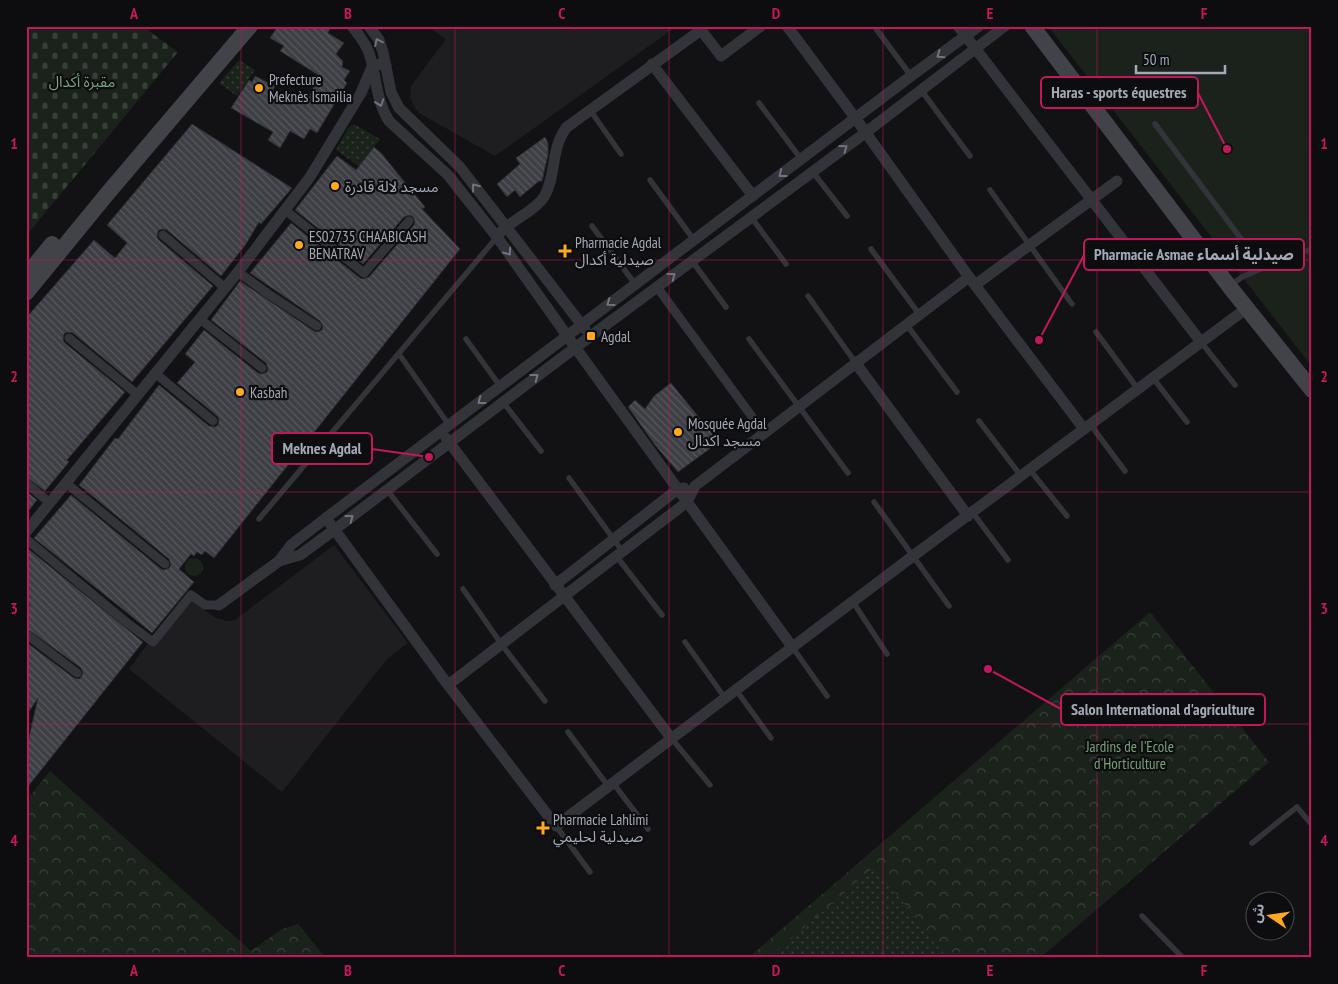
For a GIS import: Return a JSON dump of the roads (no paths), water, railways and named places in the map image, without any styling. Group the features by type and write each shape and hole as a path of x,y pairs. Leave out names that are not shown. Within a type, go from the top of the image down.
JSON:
{"main road":[{"path":"26,276 114,168 236,26"},
{"path":"26,293 107,194 250,26"},
{"path":"1032,26 1230,286 1312,390"}],"street":[{"path":"352,26 368,51 382,110 389,120 448,175 497,236 793,648"},
{"path":"369,26 379,40 391,92 403,113 460,167 590,336"},
{"path":"497,236 543,198 552,176 560,135 567,127 701,30 721,56 761,26"},
{"path":"787,26 972,281 1087,426"},
{"path":"958,26 1201,342"},
{"path":"280,561 291,545 326,518 979,26"},
{"path":"26,539 153,642 191,595 205,605 219,605 280,561 300,554 590,336 865,133 1005,26"},
{"path":"26,532 238,272 285,210 318,165 361,94 372,67 379,64 386,68"},
{"path":"652,64 753,196"},
{"path":"361,94 382,79 386,68"},
{"path":"448,685 688,502 695,486 855,362 919,314 1029,245 1117,181"},
{"path":"285,210 364,273 409,221"},
{"path":"163,235 225,288"},
{"path":"238,272 317,326"},
{"path":"647,275 764,433"},
{"path":"326,518 448,685 556,826 913,556 1247,308"},
{"path":"200,319 262,368"},
{"path":"69,338 138,395"},
{"path":"855,362 971,514"},
{"path":"155,373 213,421"},
{"path":"445,428 449,442 671,738"},
{"path":"26,483 50,503"},
{"path":"66,483 165,564"},
{"path":"555,585 678,488 695,486"},
{"path":"26,634 77,673"}],"lane":[{"path":"874,26 911,76"},
{"path":"921,89 970,156"},
{"path":"760,103 801,159"},
{"path":"590,110 621,154"},
{"path":"1155,124 1263,268"},
{"path":"812,172 847,216"},
{"path":"650,180 694,240"},
{"path":"990,190 1072,304"},
{"path":"751,217 786,264"},
{"path":"592,226 635,284"},
{"path":"259,519 400,354 497,236"},
{"path":"871,249 919,314"},
{"path":"1230,286 1242,277 1312,249"},
{"path":"692,261 726,307"},
{"path":"808,296 855,362"},
{"path":"906,324 957,392"},
{"path":"1096,332 1138,389"},
{"path":"466,338 500,386"},
{"path":"748,339 848,473"},
{"path":"1201,342 1234,385"},
{"path":"400,354 445,428"},
{"path":"1152,378 1187,422"},
{"path":"503,402 541,451"},
{"path":"979,421 1067,516"},
{"path":"1087,426 1125,472"},
{"path":"569,478 613,538 620,554 662,615"},
{"path":"387,490 437,554"},
{"path":"874,502 949,606"},
{"path":"971,514 1008,560"},
{"path":"463,589 502,645 545,701"},
{"path":"853,602 887,654"},
{"path":"685,642 725,698"},
{"path":"793,648 827,696"},
{"path":"736,690 771,738"},
{"path":"568,732 648,829"},
{"path":"671,738 710,785"},
{"path":"1252,842 1297,807 1312,825"},
{"path":"556,826 590,872"},
{"path":"1142,916 1183,958"}],"place":[{"name":"Prefecture Meknès Ismailia","path":"259,88"},
{"name":"Haras - sports équestres","path":"1227,149"},
{"name":"مسجد لالة قادرة","path":"335,186"},
{"name":"ES02735 CHAABICASH BENATRAV","path":"299,245"},
{"name":"Pharmacie Agdal صيدلية أكدال","path":"565,251"},
{"name":"Agdal","path":"591,336"},
{"name":"Pharmacie Asmae صيدلية أسماء","path":"1039,340"},
{"name":"Kasbah","path":"240,392"},
{"name":"Mosquée Agdal مسجد اكدال","path":"678,432"},
{"name":"Meknes Agdal","path":"429,457"},
{"name":"Salon International d'agriculture","path":"988,669"},
{"name":"Pharmacie Lahlimi صيدلية لحليمي","path":"543,828"}],"park label":[{"name":"مقبرة أكدال","path":"82,81"},
{"name":"Jardins de I'Ecole d'Horticulture","path":"1130,754"}]}
